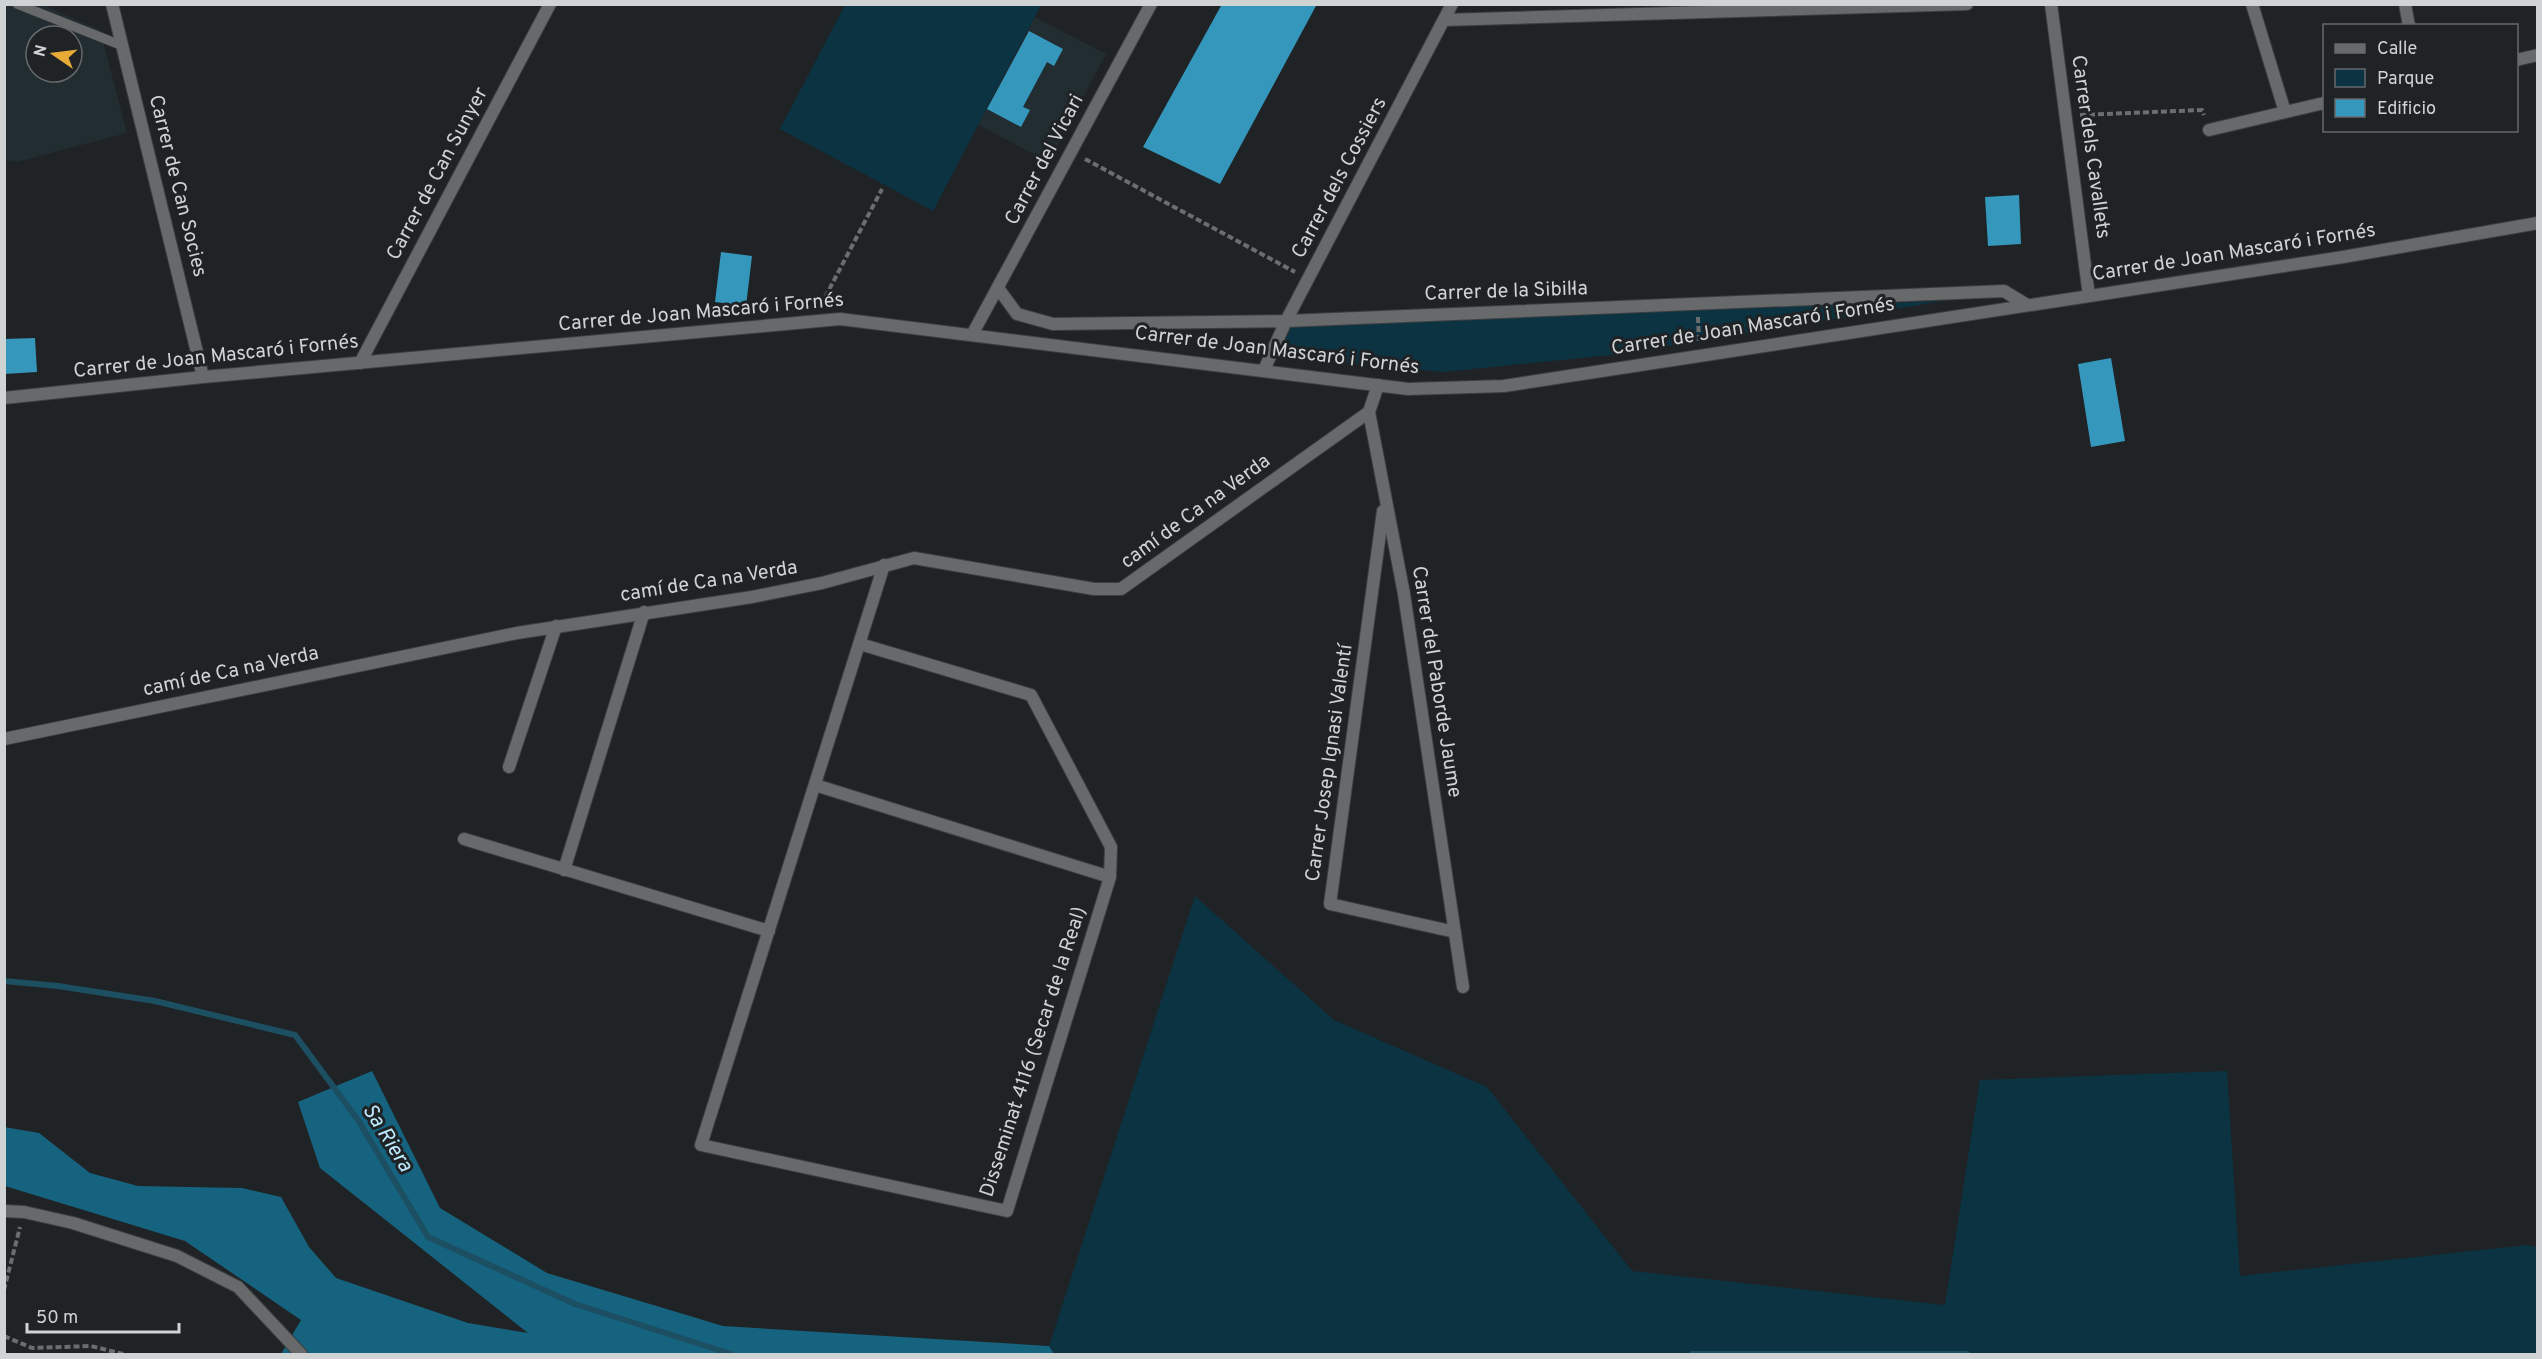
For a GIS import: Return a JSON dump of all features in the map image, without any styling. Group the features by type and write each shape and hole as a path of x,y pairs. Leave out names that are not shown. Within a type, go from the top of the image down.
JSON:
{"street":[{"name":"Carrer de Can Socies","path":"112,4 203,377"},
{"name":"Carrer de Can Sunyer","path":"360,363 550,4"},
{"name":"Carrer del Vicari","path":"973,333 1150,4"},
{"name":"Carrer dels Cossiers","path":"1264,370 1286,321 1452,4"},
{"path":"1444,20 1967,4"},
{"name":"Carrer dels Cavallets","path":"2051,4 2089,296"},
{"path":"2253,4 2285,111"},
{"path":"2405,4 2409,24"},
{"path":"2518,60 2538,55"},
{"path":"2209,130 2323,103"},
{"name":"Carrer de Joan Mascaró i Fornés","path":"4,398 203,377 840,318 1408,389 1504,386 2343,257 2538,223"},
{"name":"Carrer de la Sibil·la","path":"998,288 1017,314 1053,324 1286,321 2004,291 2027,305"},
{"name":"Carrer del Paborde Jaume","path":"1378,385 1369,412 1404,594 1463,987"},
{"name":"camí de Ca na Verda","path":"4,739 556,626 764,595 822,583 914,558 1094,589 1121,589 1369,412"},
{"name":"Carrer Josep Ignasi Valentí","path":"1385,501 1330,904 1455,933"},
{"name":"Disseminat 4116 (Secar de la Real)","path":"860,644 1031,695 1111,847 1110,877 1007,1211 701,1145 884,565"},
{"path":"564,870 644,612"},
{"path":"509,767 556,626"},
{"path":"815,785 1110,877"},
{"path":"464,838 769,931"},
{"path":"4,1211 24,1212 73,1223 177,1256 238,1287 301,1354"}],"lane":[{"path":"17,4 123,46"}],"path":[{"path":"2066,116 2202,110 2209,130"},
{"path":"1071,151 1308,279"},
{"path":"812,321 882,189"},
{"path":"1697,304 1700,355"},
{"path":"4,1290 24,1212"},
{"path":"4,1335 32,1348 91,1346 123,1354"}],"shaded area":[{"path":"4,5 43,5 100,30 127,133 17,162 5,160"},
{"path":"1035,17 1106,54 1049,162 978,125"},
{"path":"372,1071 440,1208 547,1273 723,1326 1049,1346 1054,1354 281,1354 301,1320 185,1241 5,1186 4,1127 39,1133 90,1173 138,1186 242,1188 281,1197 309,1247 336,1278 468,1323 528,1333 320,1168 298,1102"}],"green space":[{"path":"845,5 1041,5 933,211 780,129"},
{"path":"1943,301 1621,354 1443,372 1276,356 1292,326"},
{"path":"1195,896 1334,1020 1487,1087 1632,1271 1945,1305 1980,1080 2227,1071 2240,1276 2527,1245 2537,1247 2537,1354 1054,1354 1049,1346"}],"building":[{"path":"1222,4 1317,4 1220,184 1143,147"},
{"path":"1029,31 1063,49 1054,66 1047,62 1023,107 1030,110 1021,127 987,109"},
{"path":"2019,195 2021,244 1988,246 1985,197"},
{"path":"721,252 752,256 746,306 715,302"},
{"path":"35,338 37,372 4,374 4,339"},
{"path":"2111,358 2125,441 2091,447 2078,364"}],"waterway":[{"name":"Sa Riera","path":"4,981 58,986 155,1001 295,1035 358,1120 428,1237 575,1304 731,1354"},
{"name":"Sa Riera","path":"1692,1354 1967,1354"}]}
